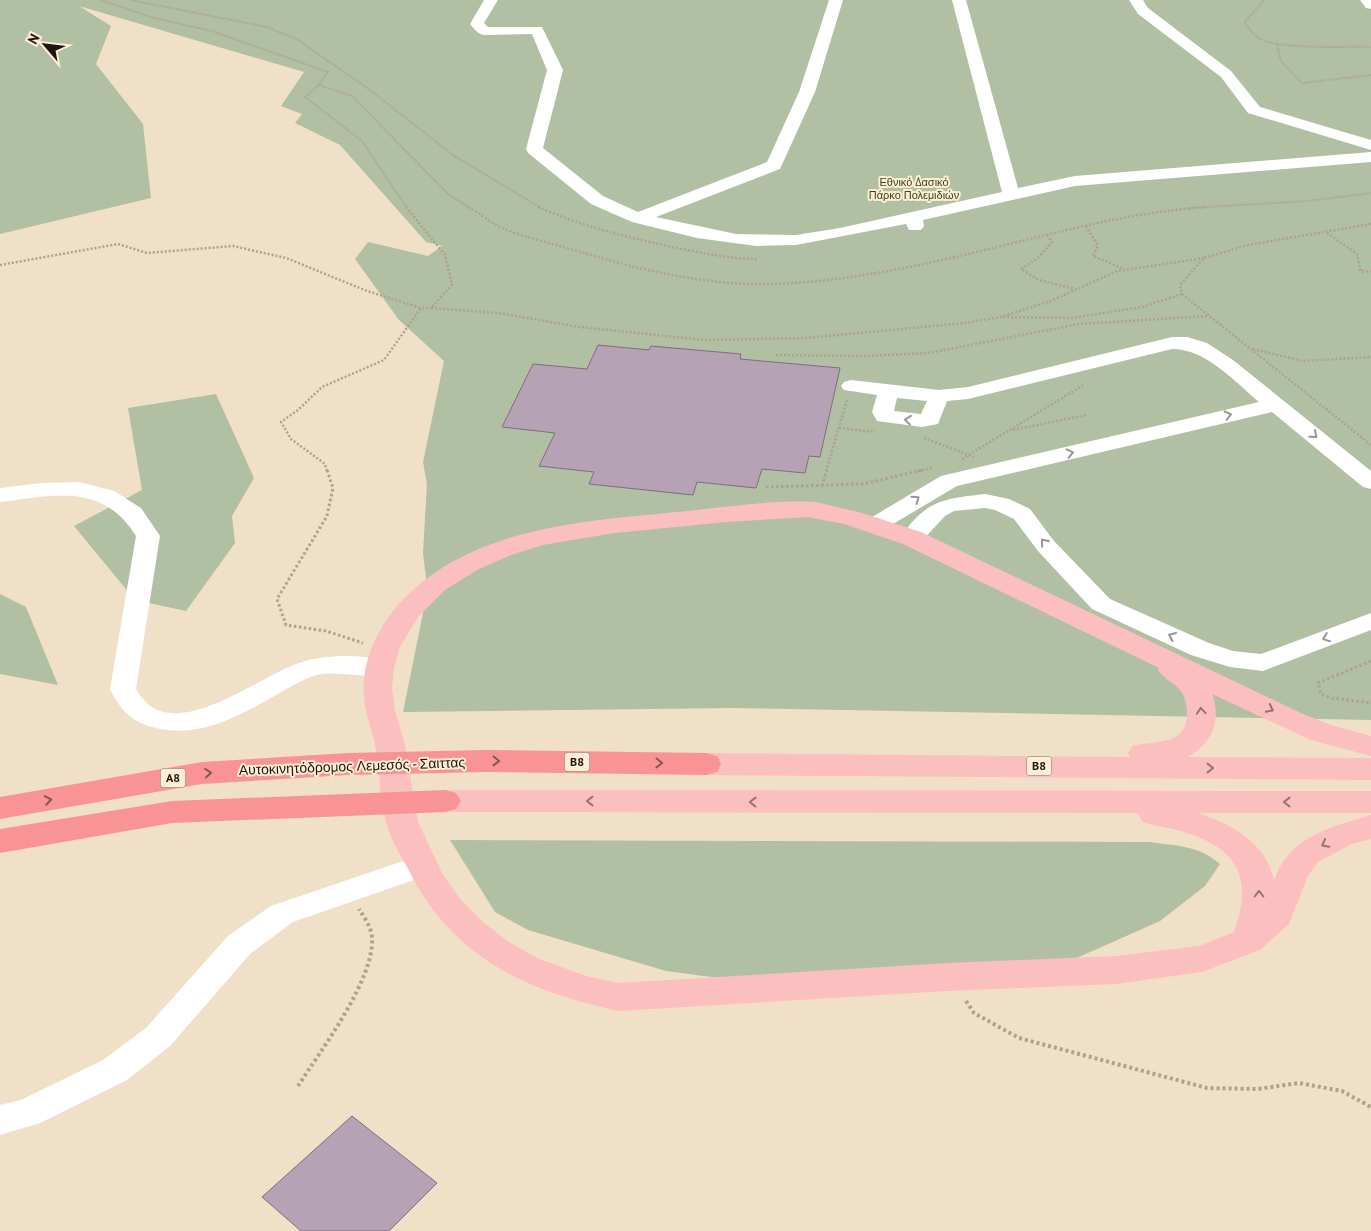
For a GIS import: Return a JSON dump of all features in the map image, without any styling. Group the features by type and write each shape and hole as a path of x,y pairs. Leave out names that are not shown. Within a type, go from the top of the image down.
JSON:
{"highway":[{"name":"Αυτοκινητόδρομος Λεμεσός - Σαιττας","path":"0,808 202,773 348,764 486,761 706,764"},
{"path":"0,841 172,812 445,801"}],"main road":[{"path":"1371,746 1322,733 912,538 875,525 816,510 745,512 584,529 523,542 480,558 434,585 407,612 383,658 377,689 389,743 401,820 421,866 443,901 464,927 515,963 583,991 619,997 948,977 1125,969 1202,959 1248,941 1276,915 1293,872 1307,854 1341,836 1371,827"},
{"path":"706,764 858,750 1150,753 1177,750 1190,742 1197,733 1203,710 1199,697 1190,684 1147,651"},
{"name":"B8","path":"706,764 1371,769"},
{"path":"445,801 801,803 1371,802"},
{"path":"801,803 1144,813 1180,818 1203,825 1231,840 1253,863 1261,894 1248,941"}],"street":[{"path":"491,0 477,24 484,31 537,30 555,70 550,83 534,150 597,200 638,218 688,232 751,241 797,240 914,222 1011,195 1075,181 1371,157"},
{"path":"638,218 774,165 808,92 836,0"},
{"path":"959,0 1011,195"},
{"path":"1136,0 1143,11 1226,74 1254,110 1371,145"},
{"path":"1367,0 1371,5"},
{"path":"851,386 888,391 883,412 885,416 922,421 930,419 939,396 968,392 1172,343 1187,343 1200,347 1226,364 1371,482"},
{"path":"875,525 887,520 929,490 949,481 1277,404"},
{"path":"0,495 42,490 79,490 106,496 132,513 148,536 123,689 132,707 150,718 184,723 216,716 308,669 383,658"},
{"path":"912,538 937,510 949,505 985,501 1001,504 1022,514 1046,546 1101,604 1200,649 1230,659 1263,663 1371,621"},
{"path":"0,1120 28,1113 115,1070 158,1037 239,945 282,914 421,866"}],"path":[{"path":"1264,0 1245,22 1248,29 1261,39 1276,44 1371,47"},
{"path":"1276,44 1281,61 1302,83 1371,75"},
{"path":"319,85 305,97 362,141 416,221 445,255 452,285 431,308"},
{"path":"0,265 118,244 147,253 233,246 286,258 367,291 421,308 498,313 580,327 704,340 806,338 965,323 1000,317 1051,300 1117,271 1204,258 1248,245 1371,224"},
{"path":"1086,226 1098,246 1093,256 1125,270"},
{"path":"1326,232 1357,254 1361,272 1371,271"},
{"path":"1047,235 1052,242 1038,258 1021,269 1040,280 1076,289"},
{"path":"1204,258 1180,285 1182,294 1371,445"},
{"path":"1000,317 1072,318 1142,307 1182,294"},
{"path":"383,658 326,631 286,625 277,599 327,516 333,488 325,464 291,439 281,422 298,410 322,387 384,360 421,308"},
{"path":"776,355 864,356 930,353 1079,324 1209,316"},
{"path":"1250,349 1302,361 1371,357"},
{"path":"958,460 971,455 1085,384"},
{"path":"822,486 851,386"},
{"path":"1010,430 1086,415"},
{"path":"766,487 863,484 934,467"},
{"path":"1371,661 1318,683 1321,694 1332,698 1371,703"},
{"path":"298,1086 360,986 369,963 372,936 362,913 347,892"},
{"path":"948,977 974,1013 1019,1038 1206,1088 1258,1090 1299,1083 1342,1092 1371,1107"}],"green space":[{"name":"Εθνικό Δασικό Πάρκο Πολεμιδιών","path":"0,0 1371,0 1371,720 732,708 403,712 423,613 426,577 423,553 427,484 423,462 444,361 399,320 355,259 368,242 428,256 442,246 426,242 340,145 295,123 302,114 281,106 304,72 79,6 111,26 96,64 143,124 151,198 0,234"},
{"path":"216,394 254,478 232,516 235,543 186,611 135,600 74,526 142,490 128,408"},
{"path":"0,594 26,607 58,685 0,674"},
{"path":"450,840 1149,842 1195,850 1204,853 1220,864 1205,886 1160,921 1061,965 726,979 666,971 528,930 495,912"}],"building":[{"path":"598,345 649,350 651,346 741,354 740,359 840,368 820,457 809,456 805,473 762,469 756,488 697,482 693,495 589,484 594,472 539,466 555,433 502,427 533,364 587,369"},
{"path":"352,1116 437,1183 389,1231 301,1231 262,1197"}]}
